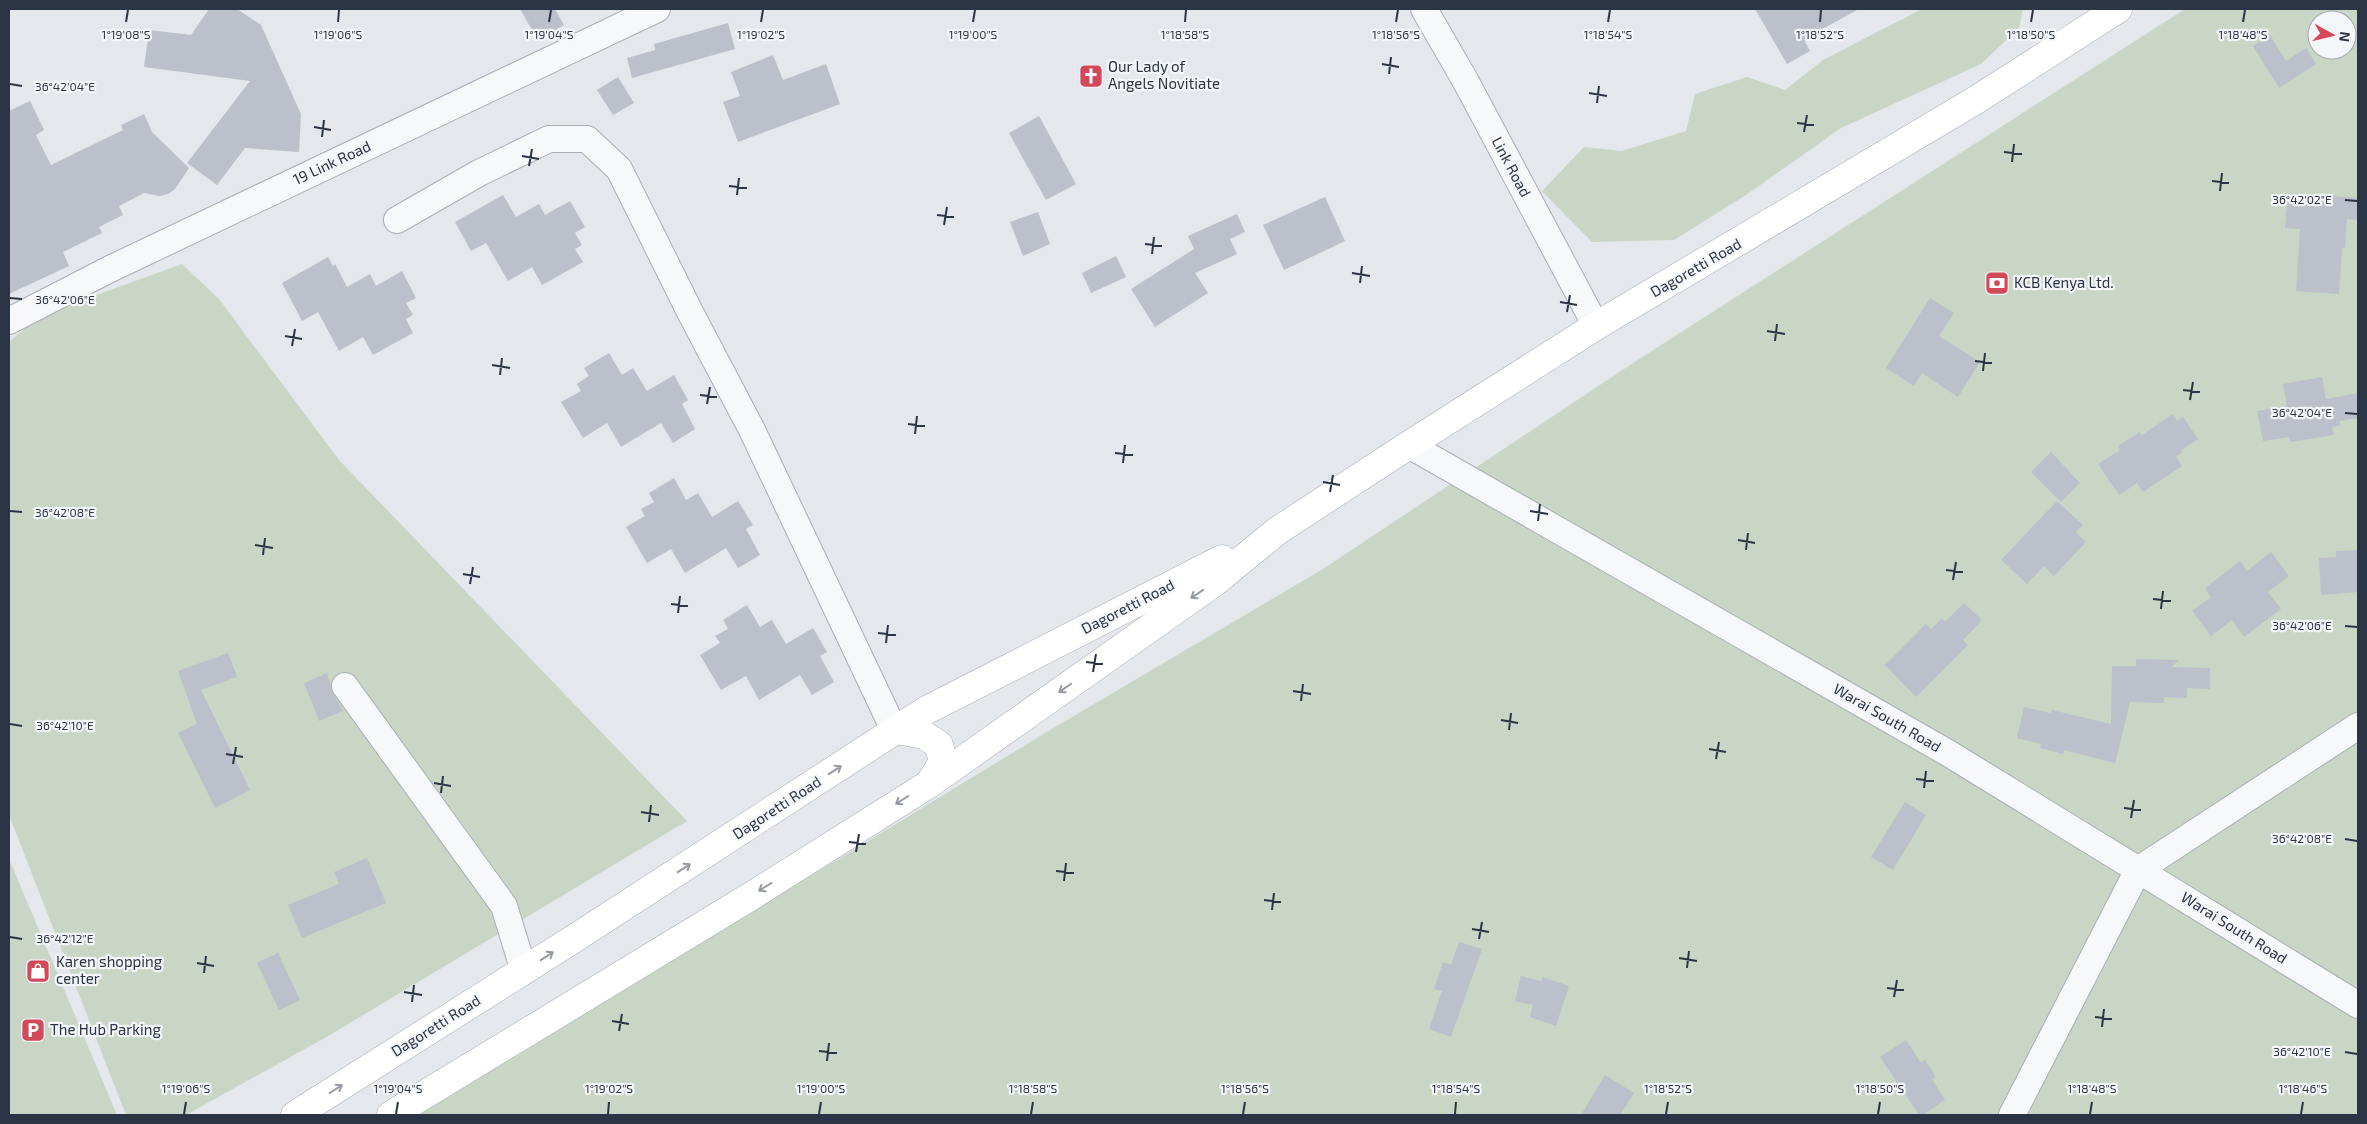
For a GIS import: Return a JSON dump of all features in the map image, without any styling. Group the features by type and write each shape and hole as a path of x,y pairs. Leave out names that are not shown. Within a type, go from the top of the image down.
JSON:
{"main road":[{"name":"Dagoretti Road","path":"391,1115 753,895 929,784 1215,582 1277,531 1409,444 1596,326 1976,100 2118,9"},
{"name":"Dagoretti Road","path":"294,1115 524,970 925,711 1277,531"},
{"path":"896,731 924,735 939,745 943,762 929,784"}],"street":[{"name":"19 Link Road","path":"9,321 110,269 657,9"},
{"name":"Link Road","path":"1424,9 1465,80 1596,326"},
{"path":"397,220 478,173 549,139 587,139 619,169 690,312 752,430 896,731"},
{"name":"Warai South Road","path":"1409,444 1948,753 2358,1004"},
{"path":"345,686 504,906 524,970"},
{"path":"2012,1115 2138,870 2358,726"}],"green space":[{"path":"1919,9 2023,9 2019,28 1981,64 1841,128 1746,195 1674,240 1592,242 1542,191 1584,147 1622,151 1686,131 1695,94 1747,77 1785,90 1823,60"},
{"path":"2185,9 2358,9 2358,1115 419,1115 1045,733 1323,569 1633,363"},
{"path":"182,264 219,299 339,460 687,821 330,1035 186,1115 126,1115 9,815 9,342 41,315"},
{"name":"The Hub Parking","path":"9,859 117,1115 9,1115"}],"building":[{"path":"209,9 237,9 261,25 301,114 299,152 245,148 217,185 187,163 250,81 144,67 149,30 191,35"},
{"path":"520,9 555,9 564,25 538,40"},
{"path":"1755,9 1859,9 1804,39 1810,51 1787,64"},
{"path":"728,23 735,49 632,78 627,58 655,50 654,44"},
{"path":"2270,35 2286,61 2306,48 2307,60 2314,60 2316,64 2279,88 2253,46"},
{"path":"773,55 783,80 826,64 840,104 738,142 723,102 740,96 731,72"},
{"path":"618,77 634,103 613,115 597,90"},
{"path":"30,101 44,130 36,135 51,165 123,130 121,125 144,114 152,132 189,168 175,189 168,194 160,196 144,193 119,206 123,215 99,227 102,233 63,252 69,266 9,294 9,111"},
{"path":"1039,116 1076,184 1046,200 1009,133"},
{"path":"2288,193 2358,198 2358,220 2347,219 2345,248 2342,248 2339,294 2296,291 2300,229 2285,228"},
{"path":"503,195 516,217 539,204 545,215 570,201 585,227 575,233 582,245 575,249 583,262 542,285 532,267 508,281 486,243 471,251 455,222"},
{"path":"1325,197 1345,241 1284,270 1263,225"},
{"path":"1038,212 1050,244 1023,256 1010,222"},
{"path":"1237,214 1245,232 1230,239 1237,254 1195,273 1208,293 1155,327 1131,289 1194,249 1188,236"},
{"path":"1116,256 1126,277 1091,293 1082,273"},
{"path":"328,257 333,266 335,264 347,287 370,274 376,286 402,271 416,298 406,303 413,315 406,319 413,333 373,355 363,337 339,351 318,312 302,321 282,283"},
{"path":"1930,298 1954,313 1939,336 1980,362 1958,397 1922,373 1914,386 1886,368"},
{"path":"609,353 622,375 633,368 647,391 674,375 688,400 682,404 695,429 673,443 661,423 621,447 607,423 583,438 561,402 581,391 577,384 589,376 584,368"},
{"path":"2322,377 2326,399 2358,393 2358,418 2340,421 2340,425 2332,427 2334,435 2290,442 2289,437 2263,441 2257,411 2287,406 2283,384"},
{"path":"2173,414 2177,421 2183,417 2198,439 2181,450 2182,452 2176,457 2182,466 2143,492 2137,483 2119,495 2098,464 2120,450 2118,446 2140,432 2142,435"},
{"path":"2051,452 2080,483 2061,502 2031,472"},
{"path":"674,478 686,500 698,493 712,517 738,501 753,525 746,529 760,555 738,568 726,548 685,573 671,549 647,563 626,527 645,516 641,509 654,502 649,493"},
{"path":"2057,501 2083,525 2076,532 2086,542 2054,576 2044,566 2027,584 2001,560"},
{"path":"2358,550 2358,592 2321,595 2319,558 2336,557 2336,551"},
{"path":"2271,552 2289,576 2268,592 2281,609 2244,637 2232,620 2211,636 2192,611 2211,597 2205,588 2240,561 2247,571"},
{"path":"1964,603 1982,620 1963,640 1968,645 1916,697 1885,665 1926,624 1931,629 1942,618 1945,622"},
{"path":"747,605 760,627 772,620 786,644 813,628 827,652 820,656 834,682 812,695 800,675 759,700 746,676 721,690 700,655 720,643 715,636 728,629 723,620"},
{"path":"228,653 237,677 201,690 250,790 215,808 178,733 197,724 178,671"},
{"path":"2136,659 2179,660 2171,667 2210,668 2210,689 2187,688 2187,698 2164,697 2164,703 2130,702 2115,763 2064,750 2063,754 2040,748 2041,744 2017,738 2024,707 2051,713 2052,710 2111,724 2112,666 2136,666"},
{"path":"327,673 333,694 343,711 319,721 304,683"},
{"path":"1905,802 1926,815 1893,870 1871,857"},
{"path":"367,858 386,903 302,938 288,905 339,884 334,872"},
{"path":"1459,942 1482,949 1451,1037 1429,1029 1442,991 1434,989 1443,962 1451,965"},
{"path":"278,953 300,1000 279,1010 257,963"},
{"path":"1521,976 1541,981 1543,977 1569,986 1556,1026 1530,1017 1533,1005 1515,1001"},
{"path":"1906,1040 1921,1063 1925,1060 1936,1077 1932,1079 1945,1100 1923,1115 1919,1115 1880,1057"},
{"path":"1605,1075 1634,1093 1620,1115 1581,1115"}],"place":[{"name":"Our Lady of Angels Novitiate","path":"1091,76"},
{"name":"KCB Kenya Ltd.","path":"1997,283"},
{"name":"Karen shopping center","path":"38,971"},
{"name":"The Hub Parking","path":"33,1030"}]}
